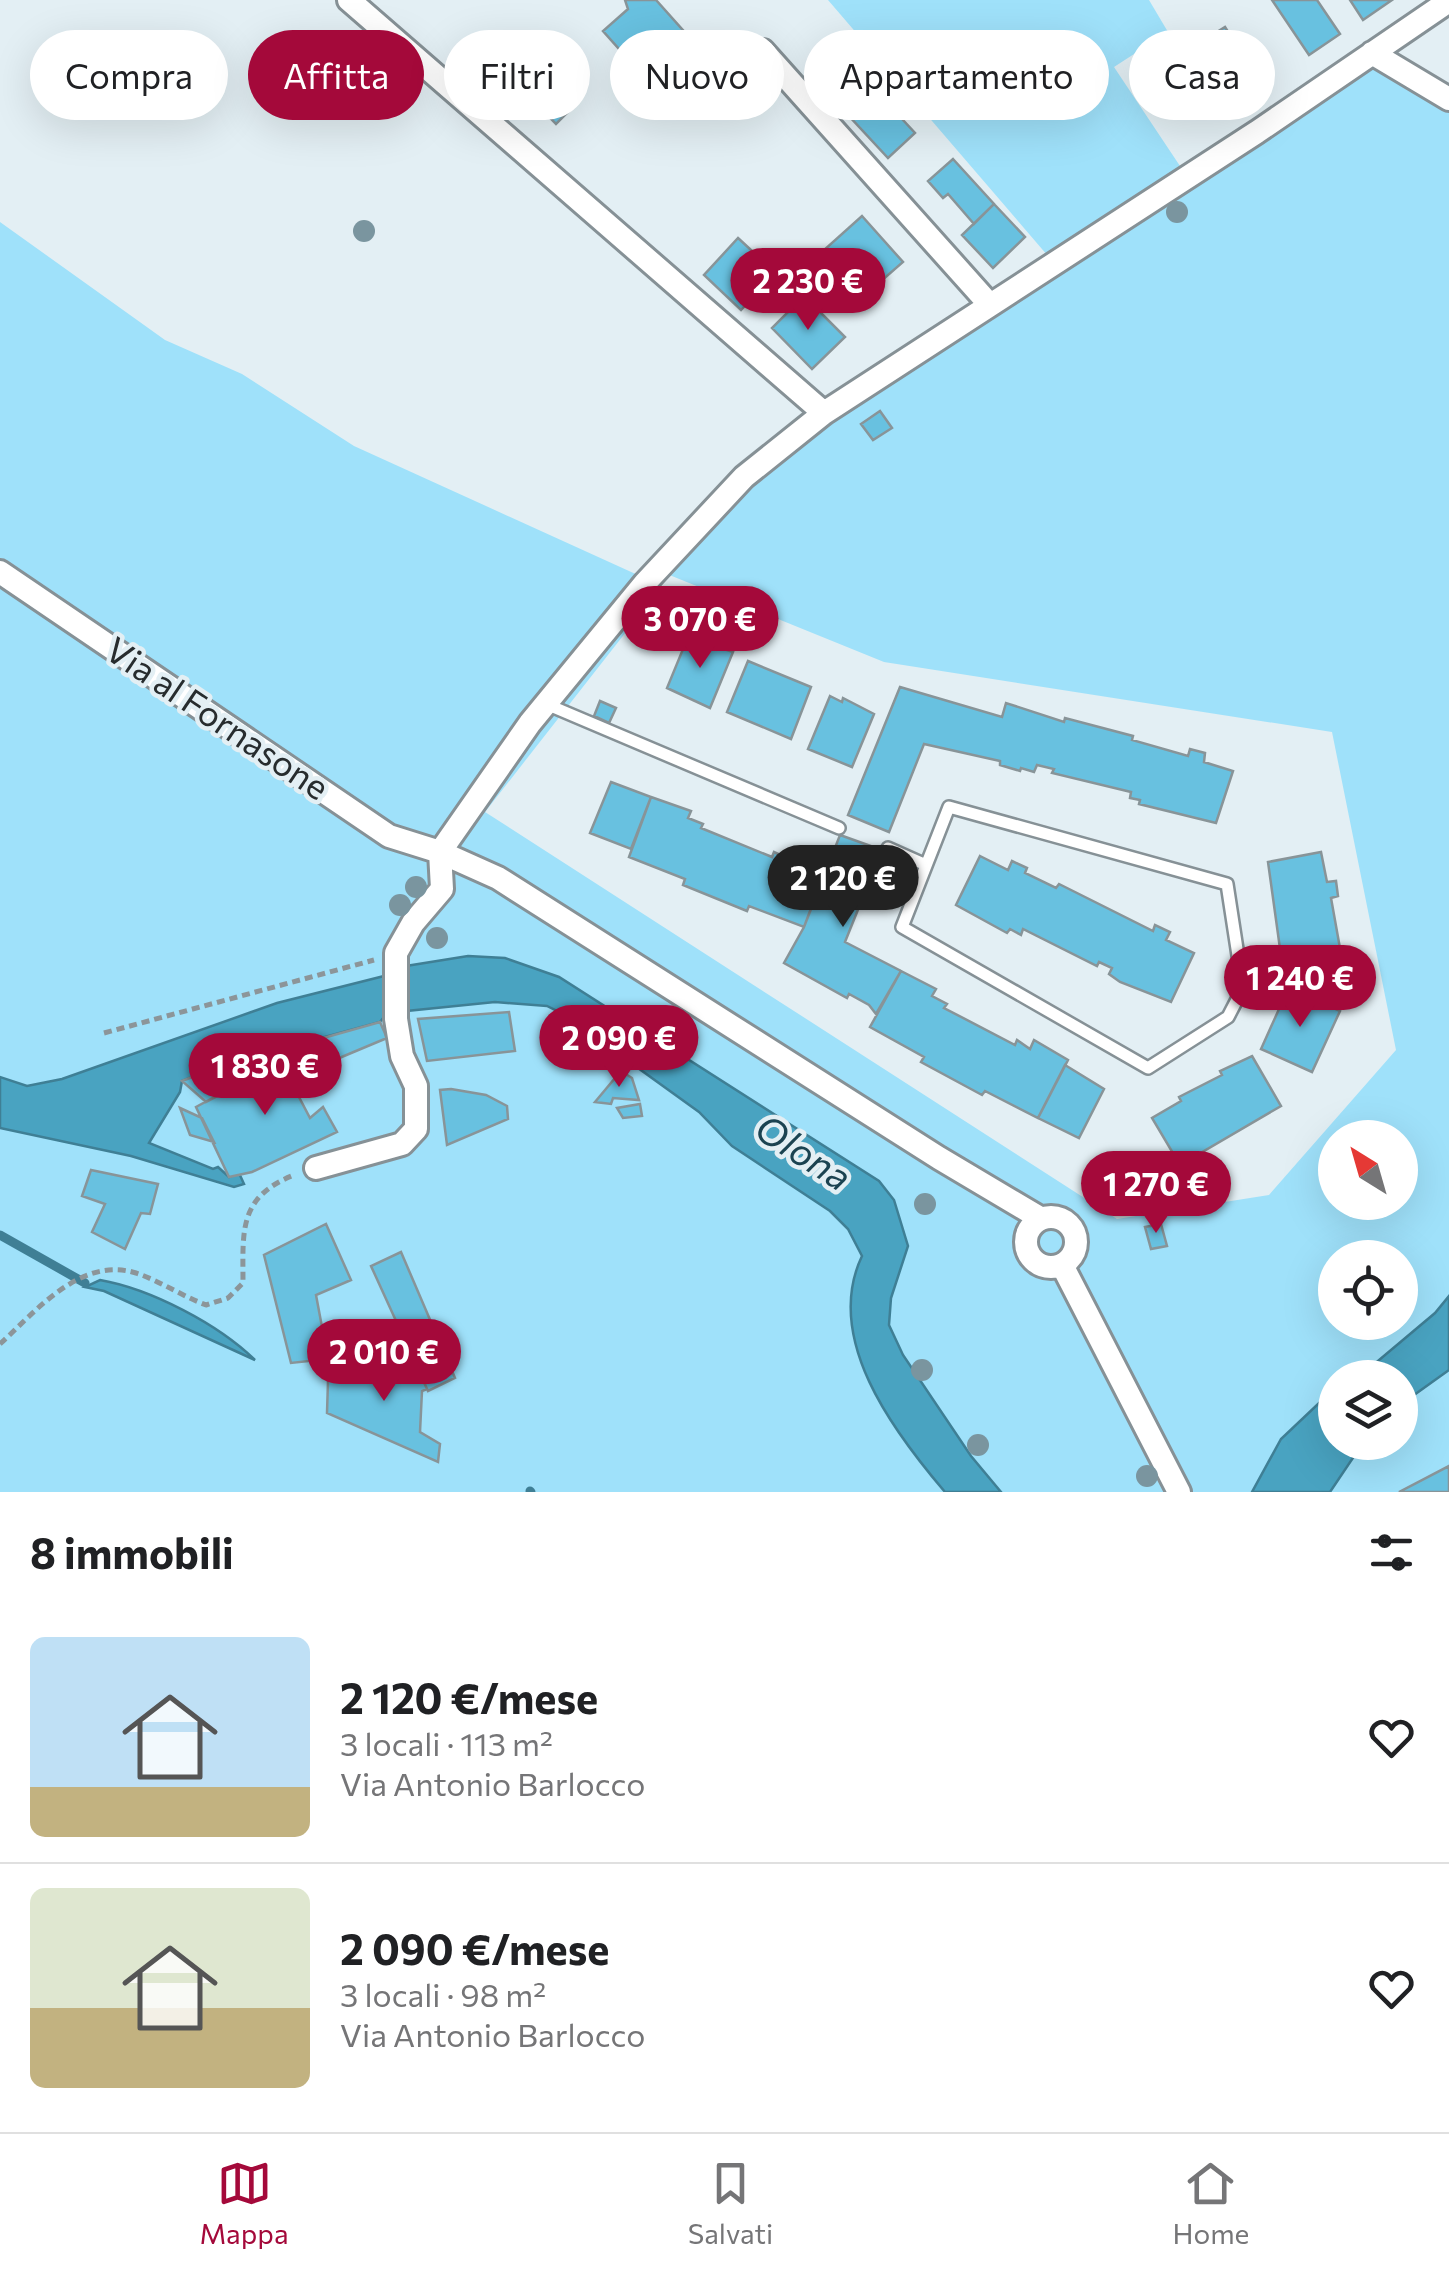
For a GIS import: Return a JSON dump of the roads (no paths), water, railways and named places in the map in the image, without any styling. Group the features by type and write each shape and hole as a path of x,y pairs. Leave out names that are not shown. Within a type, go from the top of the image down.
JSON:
{"street":[{"path":"348,0 824,413"},
{"path":"316,1168 402,1144 416,1128 415,1082 402,1056 396,1019 396,954 413,923 442,889 440,852 546,704 701,521 744,477 824,413 1449,2"},
{"path":"1372,53 1449,100"},
{"path":"784,74 990,305"},
{"name":"Via al Fornasone","path":"0,572 389,836 440,852 498,878 938,1158 1040,1218"},
{"path":"1058,1217 1076,1235 1074,1252 1062,1265 1047,1267 1028,1252 1026,1237 1040,1218 1058,1217"},
{"path":"1062,1265 1179,1492"}],"lane":[{"path":"546,704 838,828"},
{"path":"948,807 1227,884 1243,988 1228,1017 1148,1068 902,927 926,865 948,807"},
{"path":"888,848 926,865"}],"water":[{"name":"Olona","path":"468,956 505,958 559,977 879,1181 894,1200 908,1246 891,1298 889,1325 903,1355 971,1456 1001,1492 945,1492 886,1412 857,1351 851,1319 852,1287 862,1256 848,1229 830,1211 732,1146 699,1112 620,1055 601,1033 547,1006 495,1002 387,1013 380,1022 226,1064 182,1081 180,1092 149,1143 213,1169 218,1167 229,1177 239,1173 244,1184 234,1187 131,1156 0,1128 0,1077 27,1086 62,1079 277,1003 388,975 406,966"},
{"path":"100,1280 141,1291 183,1310 255,1360 104,1291 85,1287"},
{"path":"1449,1296 1449,1370 1418,1392 1418,1360 1379,1360 1403,1340 1418,1340 1418,1327"},
{"path":"1318,1404 1318,1460 1352,1460 1330,1492 1252,1492 1281,1439"}],"waterway":[{"path":"0,1235 85,1283"}]}
